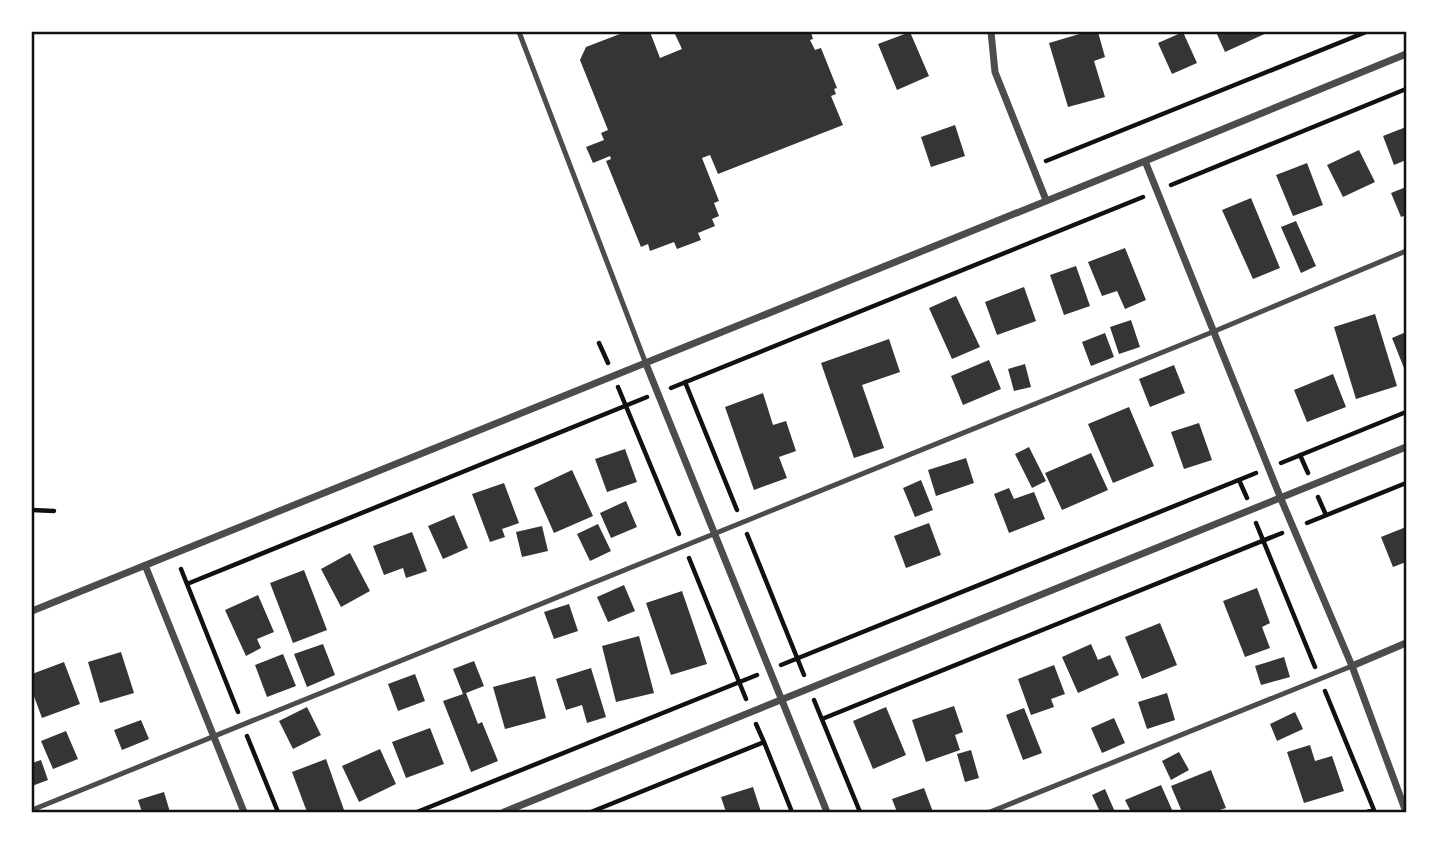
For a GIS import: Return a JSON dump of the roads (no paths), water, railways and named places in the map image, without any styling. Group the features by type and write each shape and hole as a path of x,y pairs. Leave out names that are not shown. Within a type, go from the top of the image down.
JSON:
{"street":[{"path":"991,32 995,72 1046,200"},
{"path":"32,611 1406,54"},
{"path":"1145,161 1281,499 1352,666 1406,813"},
{"path":"646,364 827,813"},
{"path":"503,813 1406,447"},
{"path":"145,565 244,813"},
{"path":"1352,666 1406,643"}],"lane":[{"path":"519,32 646,364"},
{"path":"32,810 1215,331 1406,251"},
{"path":"990,813 1352,666"}]}
